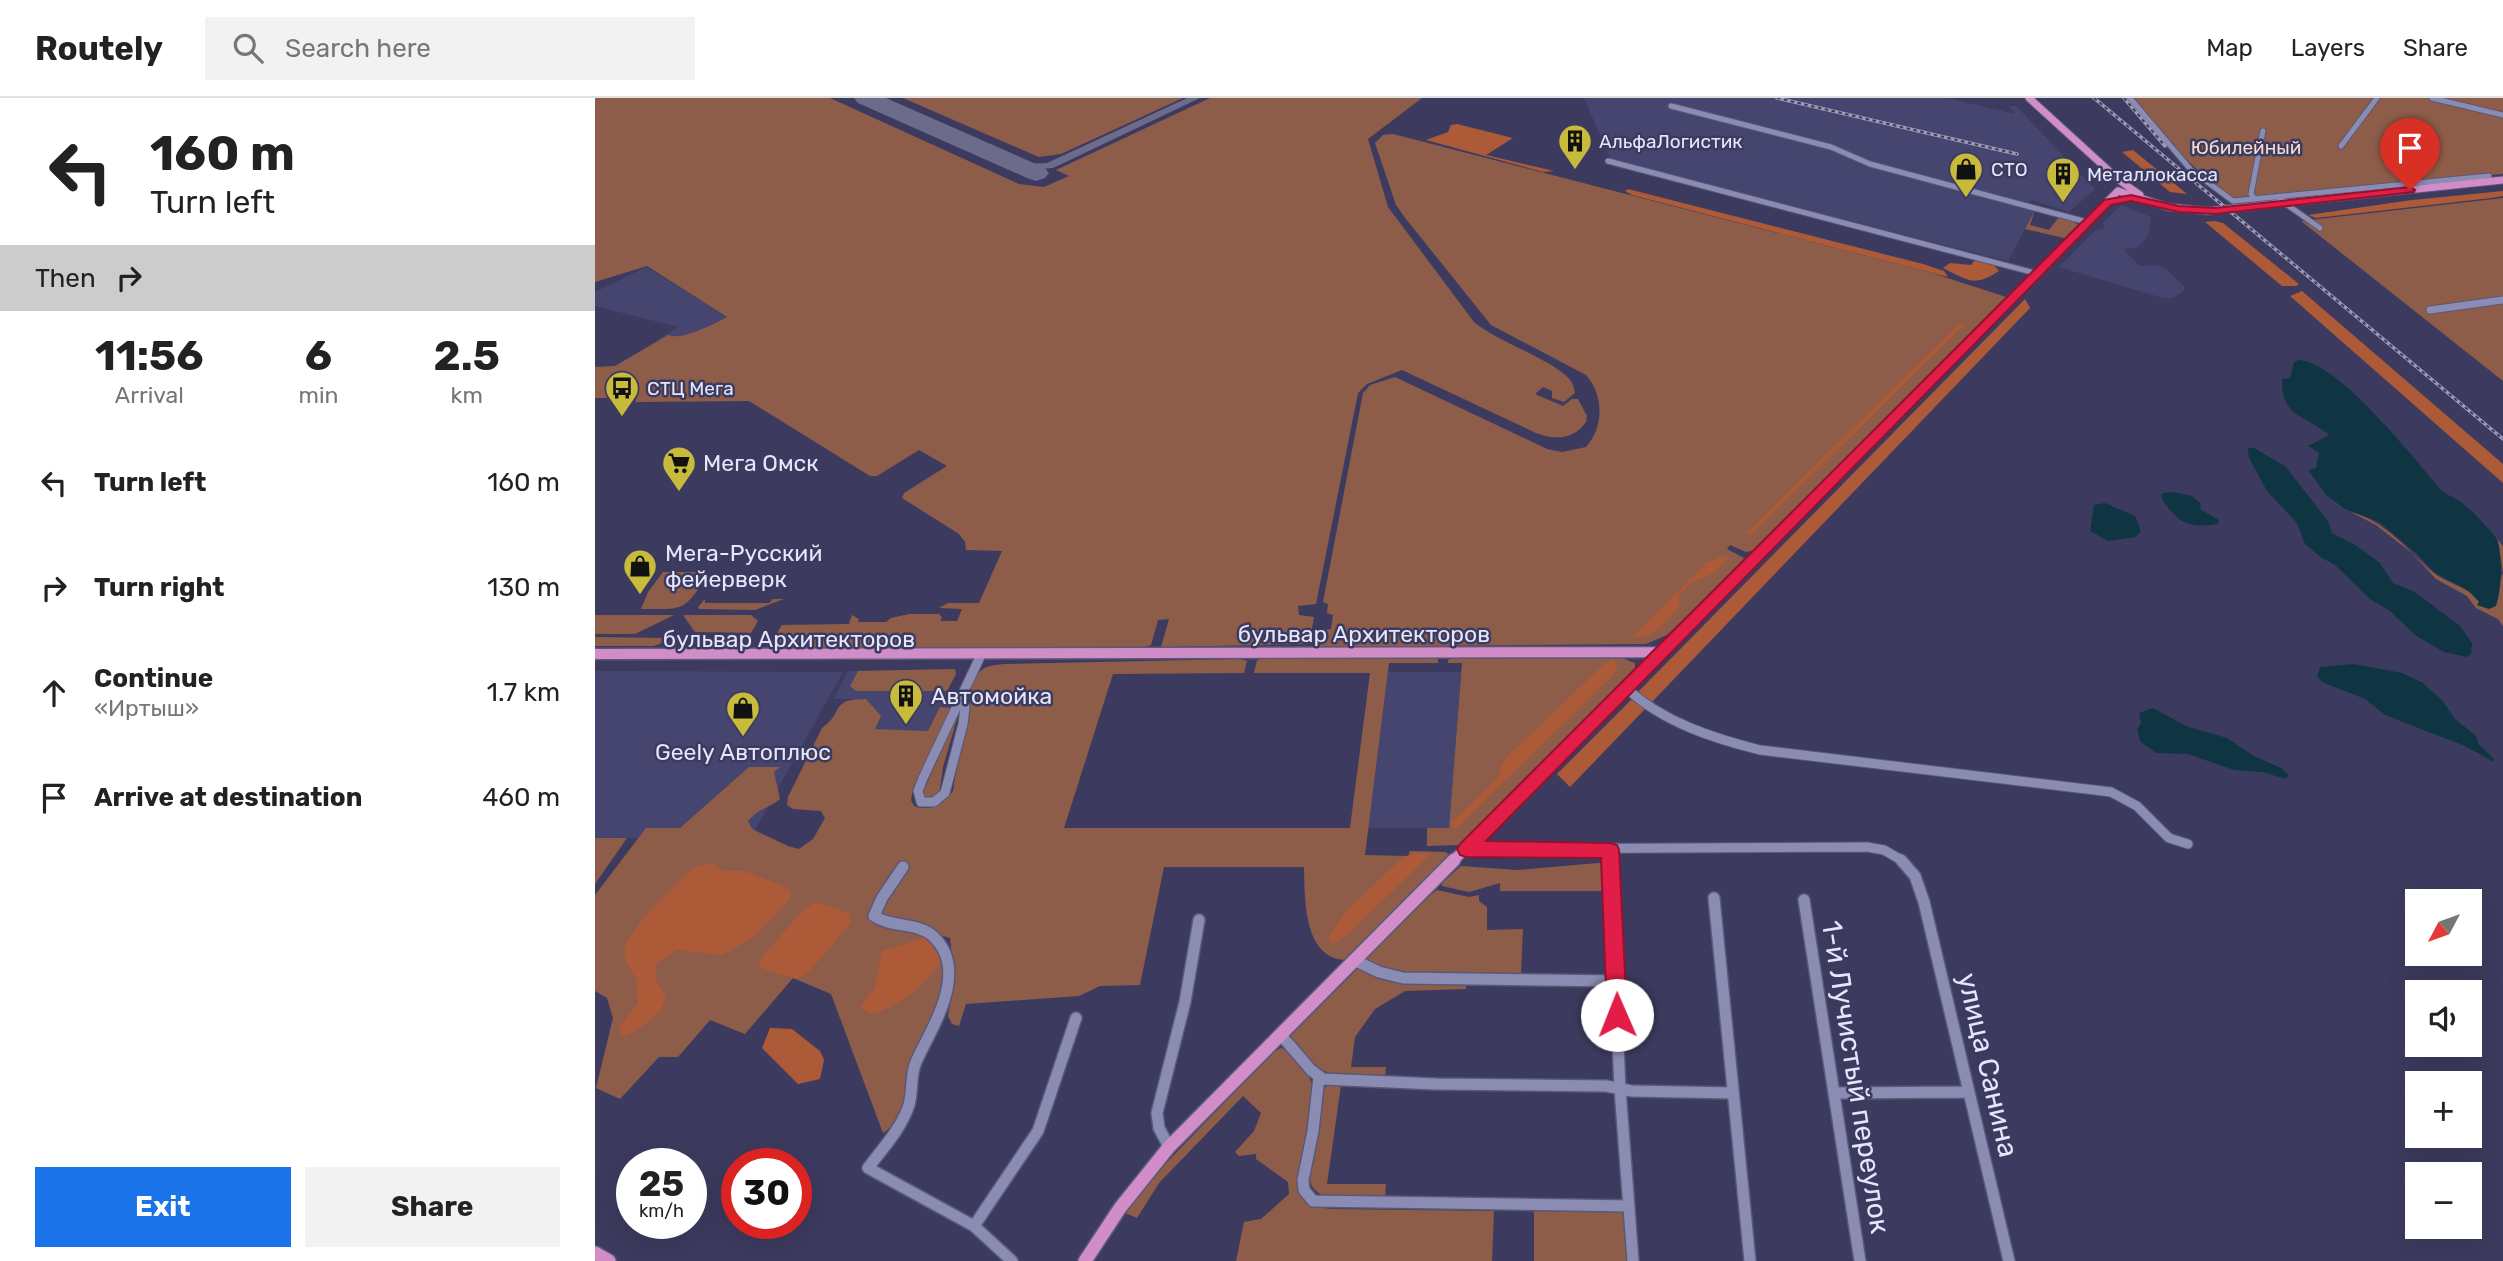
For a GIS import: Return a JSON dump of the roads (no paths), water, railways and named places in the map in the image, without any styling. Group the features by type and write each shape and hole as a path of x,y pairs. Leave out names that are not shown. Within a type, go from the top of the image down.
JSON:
{"main road":[{"path":"2029,98 2119,180 2154,202"},
{"path":"1085,1261 1120,1208 1169,1147 2108,202 2118,191 2119,180"},
{"path":"2118,191 2179,209 2208,211 2503,180"},
{"path":"2108,202 2131,198 2154,202"},
{"name":"бульвар Архитекторов","path":"595,657 1661,652"},
{"path":"595,1253 609,1261"}],"street":[{"path":"2130,98 2167,145 2215,189 2233,201 2489,176"},
{"path":"2341,146 2377,98"},
{"path":"2432,98 2503,116"},
{"path":"1671,106 1831,147 1861,161 2087,222"},
{"path":"2254,198 2251,194 2263,131"},
{"path":"1608,160 2035,273"},
{"path":"2278,198 2320,228"},
{"path":"2430,310 2503,300"},
{"path":"961,698 965,707 963,724 946,793 934,802 921,802 918,791 923,778 961,698 982,654"},
{"path":"1626,688 1641,703 1657,712 1733,744 1760,750 2111,792 2137,806 2169,838 2187,844"},
{"path":"1466,849 1610,850 1620,1088 1633,1261"},
{"name":"улица Санина","path":"1610,850 1881,849 1901,856 1917,881 2009,1261"},
{"path":"903,866 876,908 874,916 881,922 922,930 934,936 946,957 949,978 933,1033 914,1068 908,1106 902,1121 868,1168 974,1226 1012,1261"},
{"path":"1714,898 1750,1261"},
{"name":"1-й Лучистый переулок","path":"1804,900 1860,1261"},
{"path":"1169,1147 1159,1128 1157,1112 1185,1002 1199,920"},
{"path":"1356,961 1403,978 1616,981"},
{"path":"974,1226 1038,1131 1076,1018"},
{"path":"1281,1035 1319,1077 1324,1079 1436,1084 1606,1086 1733,1093"},
{"path":"1319,1077 1314,1131 1303,1180 1304,1190 1313,1201 1629,1206"},
{"path":"1834,1093 1969,1092"}],"railway":[{"path":"1777,98 2017,154"},
{"path":"2094,98 2503,439"},
{"path":"2124,98 2165,146"}],"place":[{"name":"АльфаЛогистик","path":"1575,171"},
{"name":"СТО","path":"1966,199"},
{"name":"Металлокасса","path":"2063,204"},
{"name":"СТЦ Мега","path":"622,418"},
{"name":"Мега Омск","path":"679,493"},
{"name":"Мега-Русский фейерверк","path":"640,596"},
{"name":"Автомойка","path":"906,726"},
{"name":"Geely Автоплюс","path":"743,738"}],"park label":[{"name":"Юбилейный","path":"2246,147"}]}
